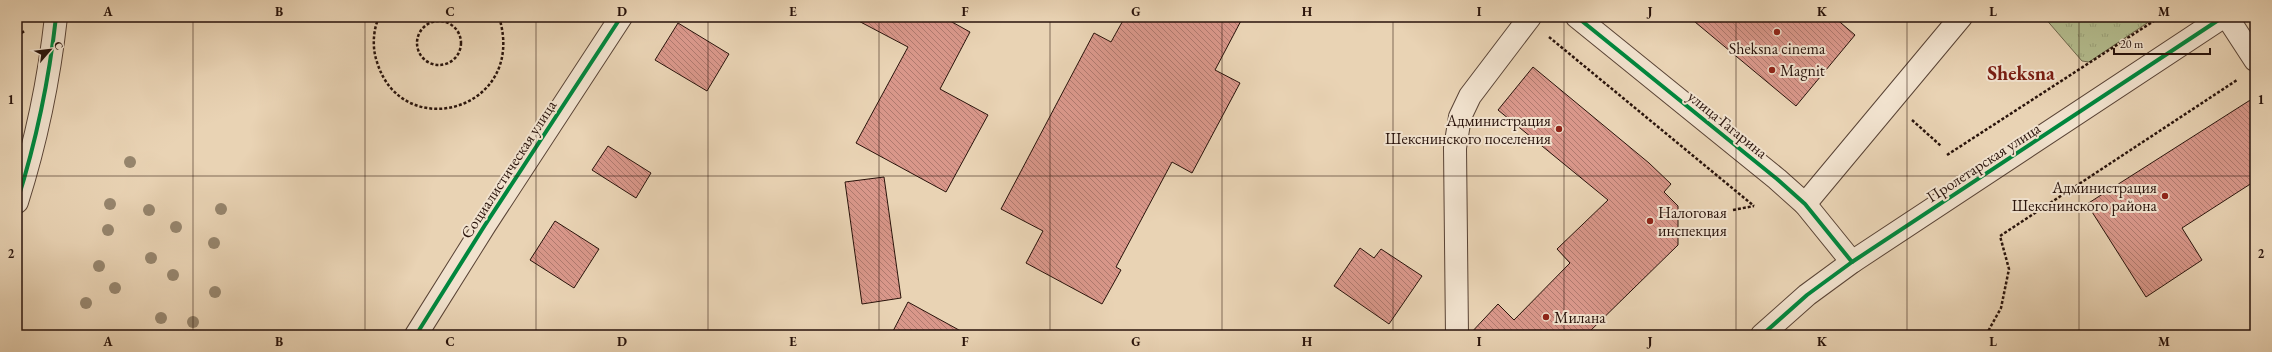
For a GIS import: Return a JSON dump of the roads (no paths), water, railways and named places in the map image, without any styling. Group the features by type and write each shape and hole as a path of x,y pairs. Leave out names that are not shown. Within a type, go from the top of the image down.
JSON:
{"street":[{"path":"17,202 29,164 43,106 56,17"},
{"name":"Социалистическая улица","path":"416,335 621,17"},
{"name":"улица Гагарина","path":"1577,17 1777,178 1805,204 1852,262"},
{"path":"1805,204 1961,17"},
{"name":"Пролетарская улица","path":"1762,335 1808,295 1852,262 2223,17"},
{"path":"2227,17 2255,60"},
{"path":"1456,335 1454,148 1460,117 1470,96 1529,18"}],"place":[{"name":"Sheksna cinema","path":"1777,32"},
{"name":"Magnit","path":"1772,70"},
{"name":"Администрация Шекснинского поселения","path":"1559,129"},
{"name":"Администрация Шекснинского района","path":"2165,196"},
{"name":"Налоговая инспекция","path":"1650,221"},
{"name":"Милана","path":"1546,317"}],"district":[{"name":"Sheksna","path":"2021,73"}]}
